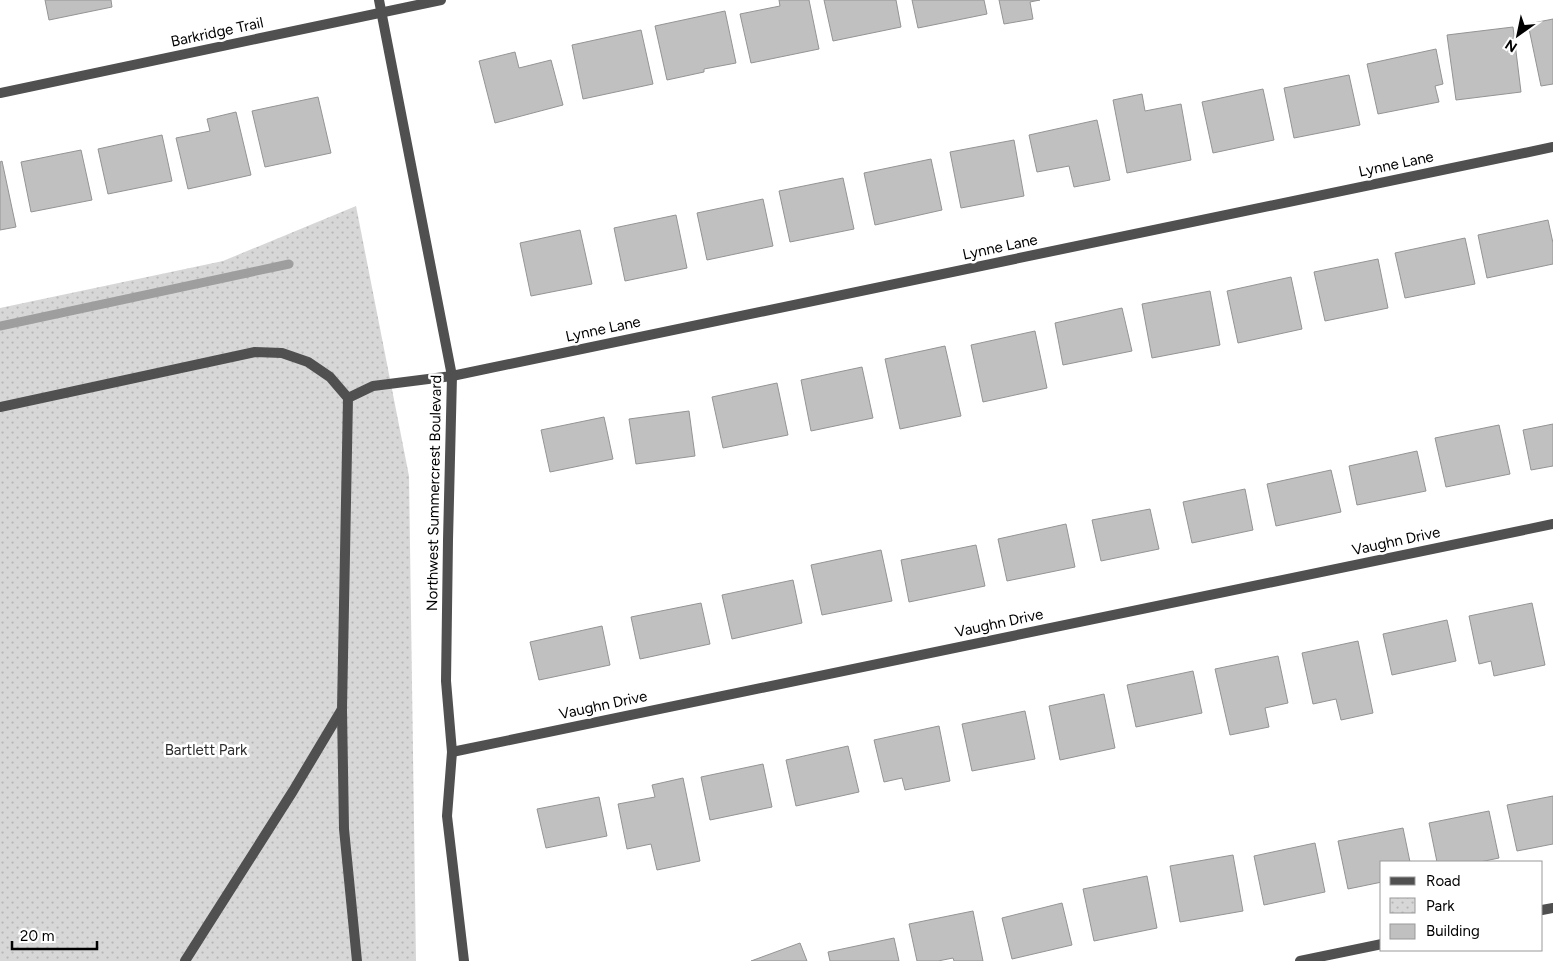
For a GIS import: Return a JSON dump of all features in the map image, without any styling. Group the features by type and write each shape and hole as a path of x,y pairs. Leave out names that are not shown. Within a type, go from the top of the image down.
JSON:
{"street":[{"name":"Northwest Summercrest Boulevard","path":"379,0 452,376 446,681 452,752 447,816 464,961"},
{"name":"Barkridge Trail","path":"0,93 441,0"},
{"name":"Lynne Lane","path":"348,398 372,386 452,376 1553,147"},
{"path":"0,406 255,352 282,353 308,362 330,377 348,398 342,709 344,829 357,961"},
{"name":"Vaughn Drive","path":"452,752 1553,524"},
{"path":"185,961 293,791 342,709"},
{"path":"1300,961 1380,944"}],"green space":[{"name":"Bartlett Park","path":"356,206 409,476 416,961 0,961 0,308 223,261"}],"building":[{"path":"45,0 111,0 112,7 49,20"},
{"path":"779,0 809,0 819,49 751,63 740,14 780,6"},
{"path":"824,0 896,0 901,27 833,41"},
{"path":"912,0 984,0 987,14 918,28"},
{"path":"999,0 1040,0 1030,2 1033,19 1004,24"},
{"path":"725,11 736,63 704,69 704,72 667,80 655,26"},
{"path":"1553,19 1553,84 1541,86 1528,24"},
{"path":"1513,27 1521,92 1456,100 1447,35"},
{"path":"641,30 653,84 583,99 572,45"},
{"path":"1436,49 1443,84 1435,86 1439,102 1378,114 1367,64"},
{"path":"515,52 519,68 551,60 563,105 495,123 479,61"},
{"path":"1349,75 1360,125 1294,138 1284,88"},
{"path":"1263,89 1274,140 1213,153 1202,102"},
{"path":"1142,94 1145,111 1181,104 1191,160 1127,173 1113,100"},
{"path":"318,97 331,153 265,167 252,111"},
{"path":"236,112 251,175 188,189 176,138 210,131 207,119"},
{"path":"1097,120 1110,180 1074,187 1069,166 1037,172 1029,135"},
{"path":"162,135 172,181 108,194 98,149"},
{"path":"1014,140 1024,196 961,208 950,152"},
{"path":"81,150 92,200 31,212 21,162"},
{"path":"931,159 942,210 875,225 864,173"},
{"path":"2,161 16,227 0,230 0,162"},
{"path":"843,178 854,229 790,242 779,191"},
{"path":"763,199 773,246 707,260 697,213"},
{"path":"676,215 687,268 625,281 614,228"},
{"path":"1548,220 1553,243 1553,264 1487,278 1478,235"},
{"path":"580,230 592,284 531,296 520,243"},
{"path":"1465,238 1475,284 1405,298 1395,253"},
{"path":"1378,259 1388,308 1325,321 1314,272"},
{"path":"1291,277 1302,329 1238,343 1227,291"},
{"path":"1210,291 1220,345 1152,358 1142,304"},
{"path":"1122,308 1132,351 1063,365 1055,323"},
{"path":"1035,331 1047,388 983,402 971,345"},
{"path":"945,346 961,416 900,429 885,359"},
{"path":"862,367 873,418 811,431 801,380"},
{"path":"777,383 788,435 723,448 712,397"},
{"path":"689,411 695,456 636,464 629,419"},
{"path":"604,417 613,459 550,472 541,430"},
{"path":"1553,424 1553,466 1531,470 1523,430"},
{"path":"1499,425 1510,474 1446,487 1435,438"},
{"path":"1417,451 1426,491 1357,505 1349,466"},
{"path":"1331,470 1341,512 1276,526 1267,484"},
{"path":"1245,489 1253,530 1192,543 1183,502"},
{"path":"1150,509 1159,549 1101,561 1092,520"},
{"path":"1066,524 1075,567 1007,581 998,539"},
{"path":"976,545 985,586 909,602 901,560"},
{"path":"881,550 892,601 822,615 811,565"},
{"path":"793,580 802,623 732,639 722,595"},
{"path":"701,603 710,644 640,659 631,617"},
{"path":"1532,603 1545,665 1494,676 1491,661 1479,664 1469,616"},
{"path":"1447,620 1456,661 1392,675 1383,634"},
{"path":"602,626 610,665 539,680 530,642"},
{"path":"1358,641 1373,713 1341,720 1336,699 1313,704 1302,653"},
{"path":"1278,656 1288,703 1265,708 1269,727 1230,735 1215,669"},
{"path":"1193,671 1202,713 1136,727 1127,685"},
{"path":"1104,694 1115,748 1060,760 1049,706"},
{"path":"1025,711 1035,759 972,771 962,724"},
{"path":"939,726 950,781 905,790 902,778 884,782 874,740"},
{"path":"848,746 859,792 796,806 786,760"},
{"path":"763,764 772,807 710,820 701,777"},
{"path":"683,778 700,861 657,870 651,844 627,849 618,804 655,797 652,785"},
{"path":"1553,796 1553,844 1517,851 1507,805"},
{"path":"599,797 607,836 546,848 537,809"},
{"path":"1489,811 1499,858 1485,861 1437,861 1429,823"},
{"path":"1403,828 1410,861 1380,861 1380,882 1348,889 1338,841"},
{"path":"1315,843 1325,892 1264,905 1254,856"},
{"path":"1233,855 1243,911 1180,922 1170,866"},
{"path":"1147,876 1157,928 1094,941 1083,889"},
{"path":"1062,903 1072,945 1012,959 1002,918"},
{"path":"973,911 983,961 954,961 953,958 938,961 917,961 909,924"},
{"path":"894,938 899,961 830,961 828,952"},
{"path":"800,943 807,961 751,961"}],"waterway":[{"path":"0,326 289,264"}]}
